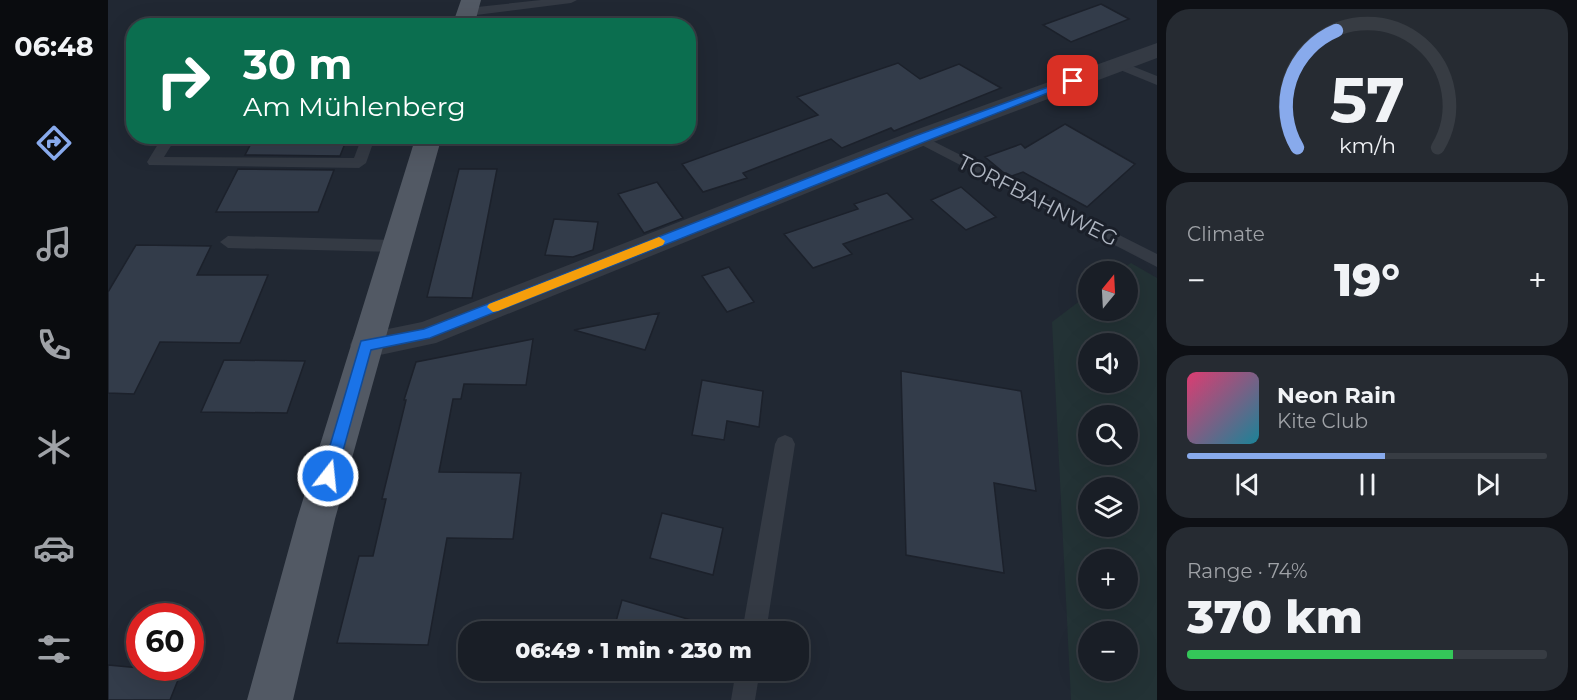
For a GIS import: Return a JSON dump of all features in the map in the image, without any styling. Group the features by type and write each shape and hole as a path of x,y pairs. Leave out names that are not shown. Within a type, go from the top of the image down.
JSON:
{"main road":[{"path":"270,700 302,570 366,345 427,144"}],"street":[{"path":"366,345 425,334 919,138 1157,50"}],"lane":[{"path":"467,12 571,0"},
{"path":"1117,64 1157,81"},
{"name":"TORFBAHNWEG","path":"919,138 1157,261"},
{"path":"165,144 154,162 359,163 366,144"},
{"path":"228,242 396,246"},
{"path":"756,621 785,444"},
{"path":"743,700 746,681"}],"shaded area":[{"path":"1138,267 1157,278 1157,700 1071,700 1052,322 1078,302 1078,321 1138,321"}],"building":[{"path":"1101,4 1129,19 1071,42 1043,25"},
{"path":"898,63 920,79 959,64 1001,88 894,131 891,128 842,148 831,139 743,173 747,178 703,192 682,164 818,115 797,97"},
{"path":"1065,124 1135,164 1087,207 1023,172 1009,177 985,157 1021,144 1025,148"},
{"path":"251,144 345,144 340,156 245,155"},
{"path":"238,169 334,170 318,212 216,212"},
{"path":"459,169 497,169 472,298 427,297"},
{"path":"657,182 683,218 644,233 618,194"},
{"path":"961,187 996,217 966,230 931,200"},
{"path":"887,193 913,219 843,244 852,254 813,268 784,234 858,209 854,204"},
{"path":"554,219 598,222 593,250 573,257 545,255"},
{"path":"136,245 211,246 197,275 268,275 240,343 160,342 134,394 108,393 108,292"},
{"path":"729,267 754,302 727,312 702,276"},
{"path":"659,313 645,350 574,330"},
{"path":"533,339 526,385 464,384 461,399 453,399 439,472 521,473 513,539 447,538 428,645 337,643 359,556 373,556 386,499 382,499 406,400 404,400 416,362"},
{"path":"224,360 305,361 287,413 201,412"},
{"path":"901,371 1021,391 1036,491 994,483 1004,573 906,555"},
{"path":"702,380 763,391 759,427 727,421 724,440 692,435"},
{"path":"662,513 723,528 713,575 650,558"},
{"path":"622,600 695,621 616,621"},
{"path":"108,665 126,667 126,681 178,681 170,700 108,700"}],"slow traffic":[{"path":"493,307 659,241"}],"route":[{"path":"328,476 366,345 425,334 919,138 1073,81"}]}
